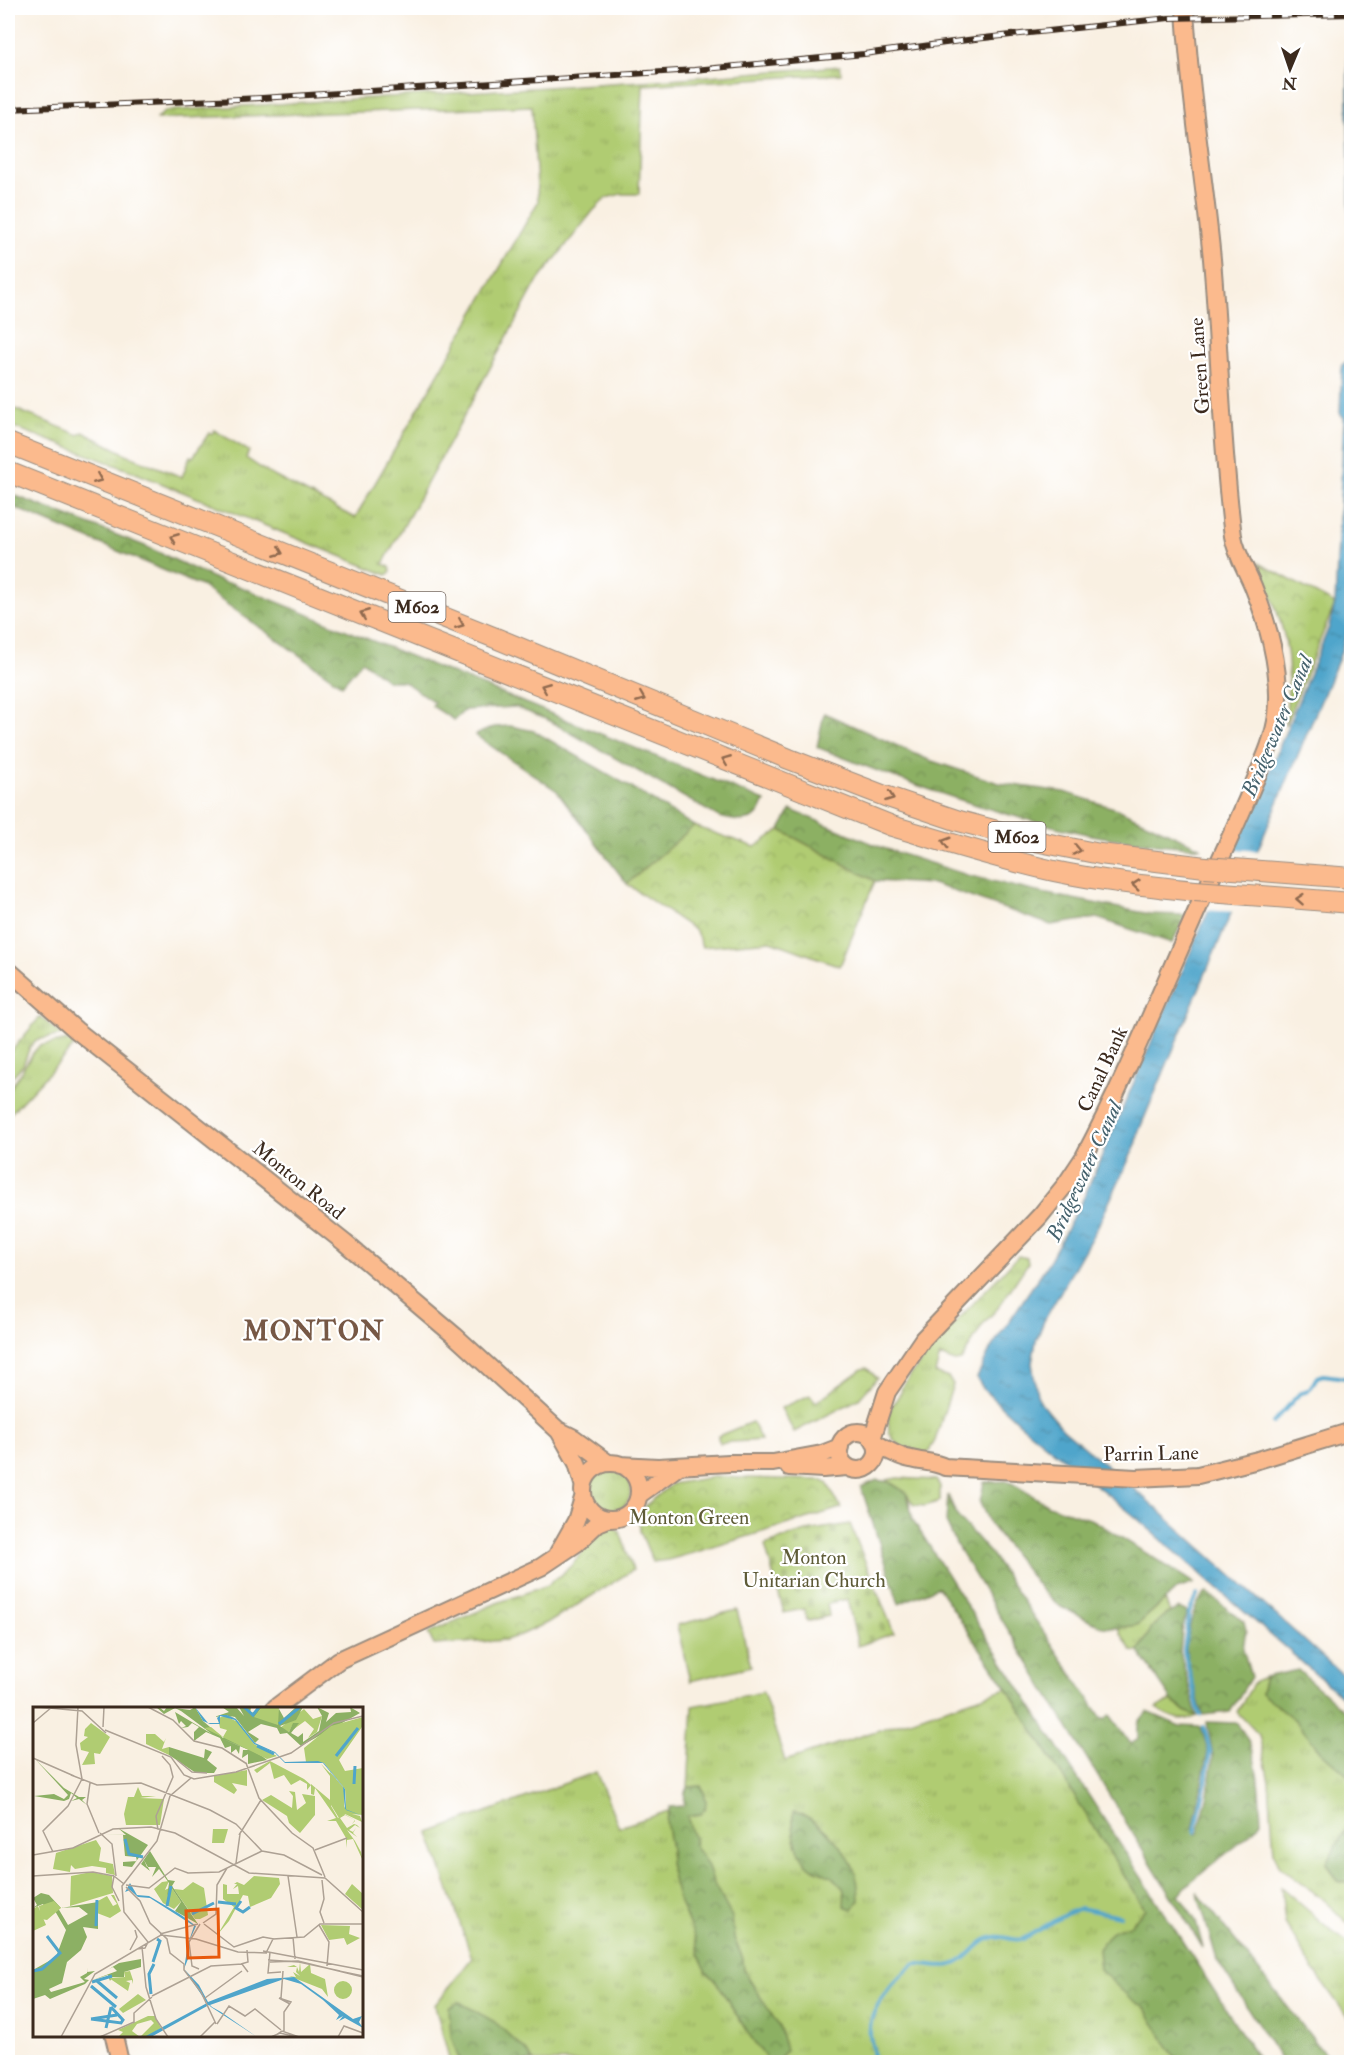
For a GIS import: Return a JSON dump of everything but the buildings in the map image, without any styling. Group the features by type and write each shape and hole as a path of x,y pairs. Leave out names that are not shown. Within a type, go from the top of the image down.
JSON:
{"highway":[{"name":"M602","path":"8,443 498,639 789,759 959,821 1035,842 1100,854 1205,867 1352,878"},
{"name":"M602","path":"8,472 892,825 981,853 1055,871 1125,884 1352,903"}],"main road":[{"name":"Green Lane","path":"1185,8 1191,96 1218,324 1223,424 1233,537 1256,594 1270,638 1277,680 1277,715"},
{"name":"Canal Bank","path":"856,1433 923,1339 1040,1216 1084,1157 1233,832 1273,734 1277,715"},
{"name":"Monton Road","path":"9,969 76,1030 433,1316 559,1431 614,1464"},
{"name":"Canal Bank","path":"873,1441 887,1392"},
{"name":"Monton Road","path":"559,1431 577,1462 583,1491"},
{"name":"Parrin Lane","path":"873,1441 896,1455 933,1462 945,1467 1136,1478 1198,1475 1352,1431"},
{"path":"773,1463 795,1468 863,1469 874,1461 877,1452 868,1435 856,1433 846,1437 840,1447 840,1458 847,1467"},
{"path":"558,1554 576,1521 583,1491 592,1470 614,1464 679,1467 729,1463 773,1463 822,1454 840,1447"},
{"name":"Parrin Lane","path":"874,1461 935,1472 945,1467"},
{"path":"276,1707 339,1660 541,1568 558,1554 577,1543 598,1523 624,1516 636,1503 639,1495 638,1485 628,1469 614,1464"},
{"path":"639,1495 679,1467"},
{"path":"583,1491 593,1513 608,1519"},
{"path":"114,2037 120,2062"}],"green space":[{"path":"840,66 841,74 643,85 639,194 621,194 606,198 537,282 383,564 390,567 391,571 387,575 126,469 8,425 8,406 79,435 83,432 132,457 182,477 190,456 193,457 209,433 212,434 214,430 249,451 246,458 270,474 355,518 538,202 532,106 157,119 165,111 643,81"},
{"path":"8,493 145,546 224,583 231,583 765,801 759,813 750,820 740,821 719,817 548,720 515,707 465,710 454,720 432,706 434,702 403,681 388,681 362,661 342,685 201,586 8,505"},
{"path":"1259,563 1335,604 1285,725 1289,676 1287,648 1277,611"},
{"path":"824,713 929,760 999,783 1064,792 1117,809 1202,848 1092,835 1022,818 918,786 817,747"},
{"path":"510,726 534,731 694,826 627,884 557,791 475,735 494,727"},
{"path":"791,810 883,848 967,875 1037,892 1150,914 1186,915 1172,943 1097,918 1051,925 933,884 875,881 780,830"},
{"path":"694,826 755,847 780,830 875,881 840,966 771,941 702,947 696,931 627,884"},
{"path":"40,1017 62,1035 36,1040 30,1047 23,1065 8,1081 8,1055"},
{"path":"67,1040 74,1046 8,1116 8,1092 33,1053 39,1046"},
{"path":"1018,1256 1027,1258 1028,1263 998,1308 983,1324 961,1361 955,1362 940,1356 935,1373 948,1378 953,1384 935,1441 927,1454 903,1449 889,1432 888,1415 902,1391 900,1389 934,1345"},
{"path":"867,1368 877,1378 859,1399 794,1432 781,1408 810,1395 816,1402 862,1369"},
{"path":"752,1422 761,1440 719,1443 718,1436"},
{"path":"610,1469 625,1475 631,1490 625,1505 610,1511 595,1505 589,1490 595,1475"},
{"name":"Monton Green","path":"712,1477 821,1480 827,1483 841,1508 710,1548 653,1562 640,1531 639,1517 646,1505 672,1484"},
{"path":"897,1478 936,1480 940,1486 940,1501 925,1506 914,1505 906,1493 887,1480"},
{"path":"877,1480 889,1482 907,1493 913,1520 1260,2062 1178,2062 1146,2009 1131,1999 1100,1970 1098,1949 1112,1931 1130,1925 1145,1909 1007,1688 938,1587 899,1604 861,1487"},
{"path":"1008,1481 1048,1505 1093,1520 1194,1583 1177,1589 1137,1625 1118,1628 1103,1627 1061,1607 1043,1592 990,1524 980,1503 984,1482"},
{"path":"948,1495 957,1516 991,1554 1103,1720 1110,1715 1131,1744 1139,1739 1139,1724 1148,1712 1180,1726 1201,1727 1208,1751 1193,1830 1196,1834 1208,1794 1213,1756 1207,1722 1236,1723 1244,1733 1256,1769 1261,1821 1242,1841 1188,1884 1179,1895 1196,1921 1203,1948 958,1548 946,1522"},
{"name":"Monton Unitarian Church","path":"850,1524 894,1633 858,1646 847,1599 827,1604 829,1616 807,1621 804,1609 784,1613 765,1545 806,1531"},
{"name":"Monton Green","path":"613,1526 620,1532 633,1570 553,1620 523,1634 506,1640 434,1645 428,1633 497,1603 548,1585 571,1566 598,1531"},
{"path":"1207,1593 1244,1622 1246,1630 1243,1649 1251,1677 1230,1712 1203,1715 1190,1673 1186,1650 1187,1636 1195,1610"},
{"path":"1165,1600 1170,1612 1155,1624 1139,1652 1131,1651 1118,1628 1137,1625"},
{"path":"1179,1608 1187,1612 1182,1630 1180,1652 1197,1716 1182,1710 1172,1700 1139,1652 1154,1625 1164,1616"},
{"path":"737,1610 751,1666 690,1681 677,1625"},
{"path":"1298,1670 1351,1716 1351,1778 1321,1752 1295,1720 1261,1693 1265,1677"},
{"path":"1265,1677 1261,1693 1295,1720 1321,1752 1351,1778 1351,1820 1327,1863 1338,1881 1351,1884 1351,1926 1320,1897 1280,1867 1274,1853 1269,1781 1259,1735 1237,1712 1255,1681"},
{"path":"1007,1688 1242,2062 450,2062 435,2005 472,1958 429,1833 596,1772 619,1827 687,1805 693,1706 763,1692 785,1761"},
{"path":"1172,1700 1182,1710 1197,1716 1182,1719 1165,1714 1156,1708"},
{"path":"701,1786 706,1800 704,1810 701,1814 687,1816 695,1847 707,1864 713,1882 732,1917 734,1938 743,1959 744,1971 779,2026 786,2050 780,2058 767,2060 716,1981 707,1972 678,1898 669,1863 671,1850 666,1820 670,1807 684,1806 685,1792 689,1787"},
{"path":"793,1812 810,1818 819,1825 848,1857 859,1891 859,1901 852,1909 844,1906 844,1891 839,1883 832,1877 814,1869 803,1859 794,1836"},
{"path":"1351,1820 1351,1884 1338,1881 1327,1863"},
{"path":"1281,1887 1351,1945 1351,2022 1311,1966 1285,1923"},
{"path":"1197,1892 1331,2062 1282,2062 1217,1960"},
{"path":"459,2002 495,2022 529,2054 533,2062 460,2062 451,2036 449,2007"}],"water":[{"path":"1347,8 1351,8 1351,619 1339,658 1138,1133 1137,1142 1098,1226 1044,1321 1036,1341 1032,1363 1037,1395 1063,1429 1146,1499 1351,1682 1351,1705 1133,1515 1020,1424 984,1390 977,1378 991,1348 1047,1265 1084,1197 1273,762 1329,627 1335,604 1344,418 1340,413 1342,365 1348,360 1350,261"}],"pier":[{"path":"1344,8 1351,8 1351,37 1346,38"},
{"path":"1231,849 1261,851 1235,912 1204,910"}],"waterway":[{"path":"1273,1423 1300,1393 1309,1390 1317,1377 1323,1375 1346,1378 1352,1374"},
{"path":"1197,1595 1189,1613 1184,1651 1200,1715"},
{"path":"1195,1832 1210,1751 1204,1727"},
{"path":"872,2062 870,2025 873,2015 884,1995 915,1964 943,1966 958,1963 989,1939 999,1937 1023,1939 1080,1908 1120,1916"}],"railway":[{"path":"8,109 262,98 694,70 864,54 975,39 1169,18 1352,14"}],"district":[{"name":"MONTON","path":"314,1331"}],"water label":[{"name":"Bridgewater Canal","path":"1277,726"},
{"name":"Bridgewater Canal","path":"1084,1171"}]}
